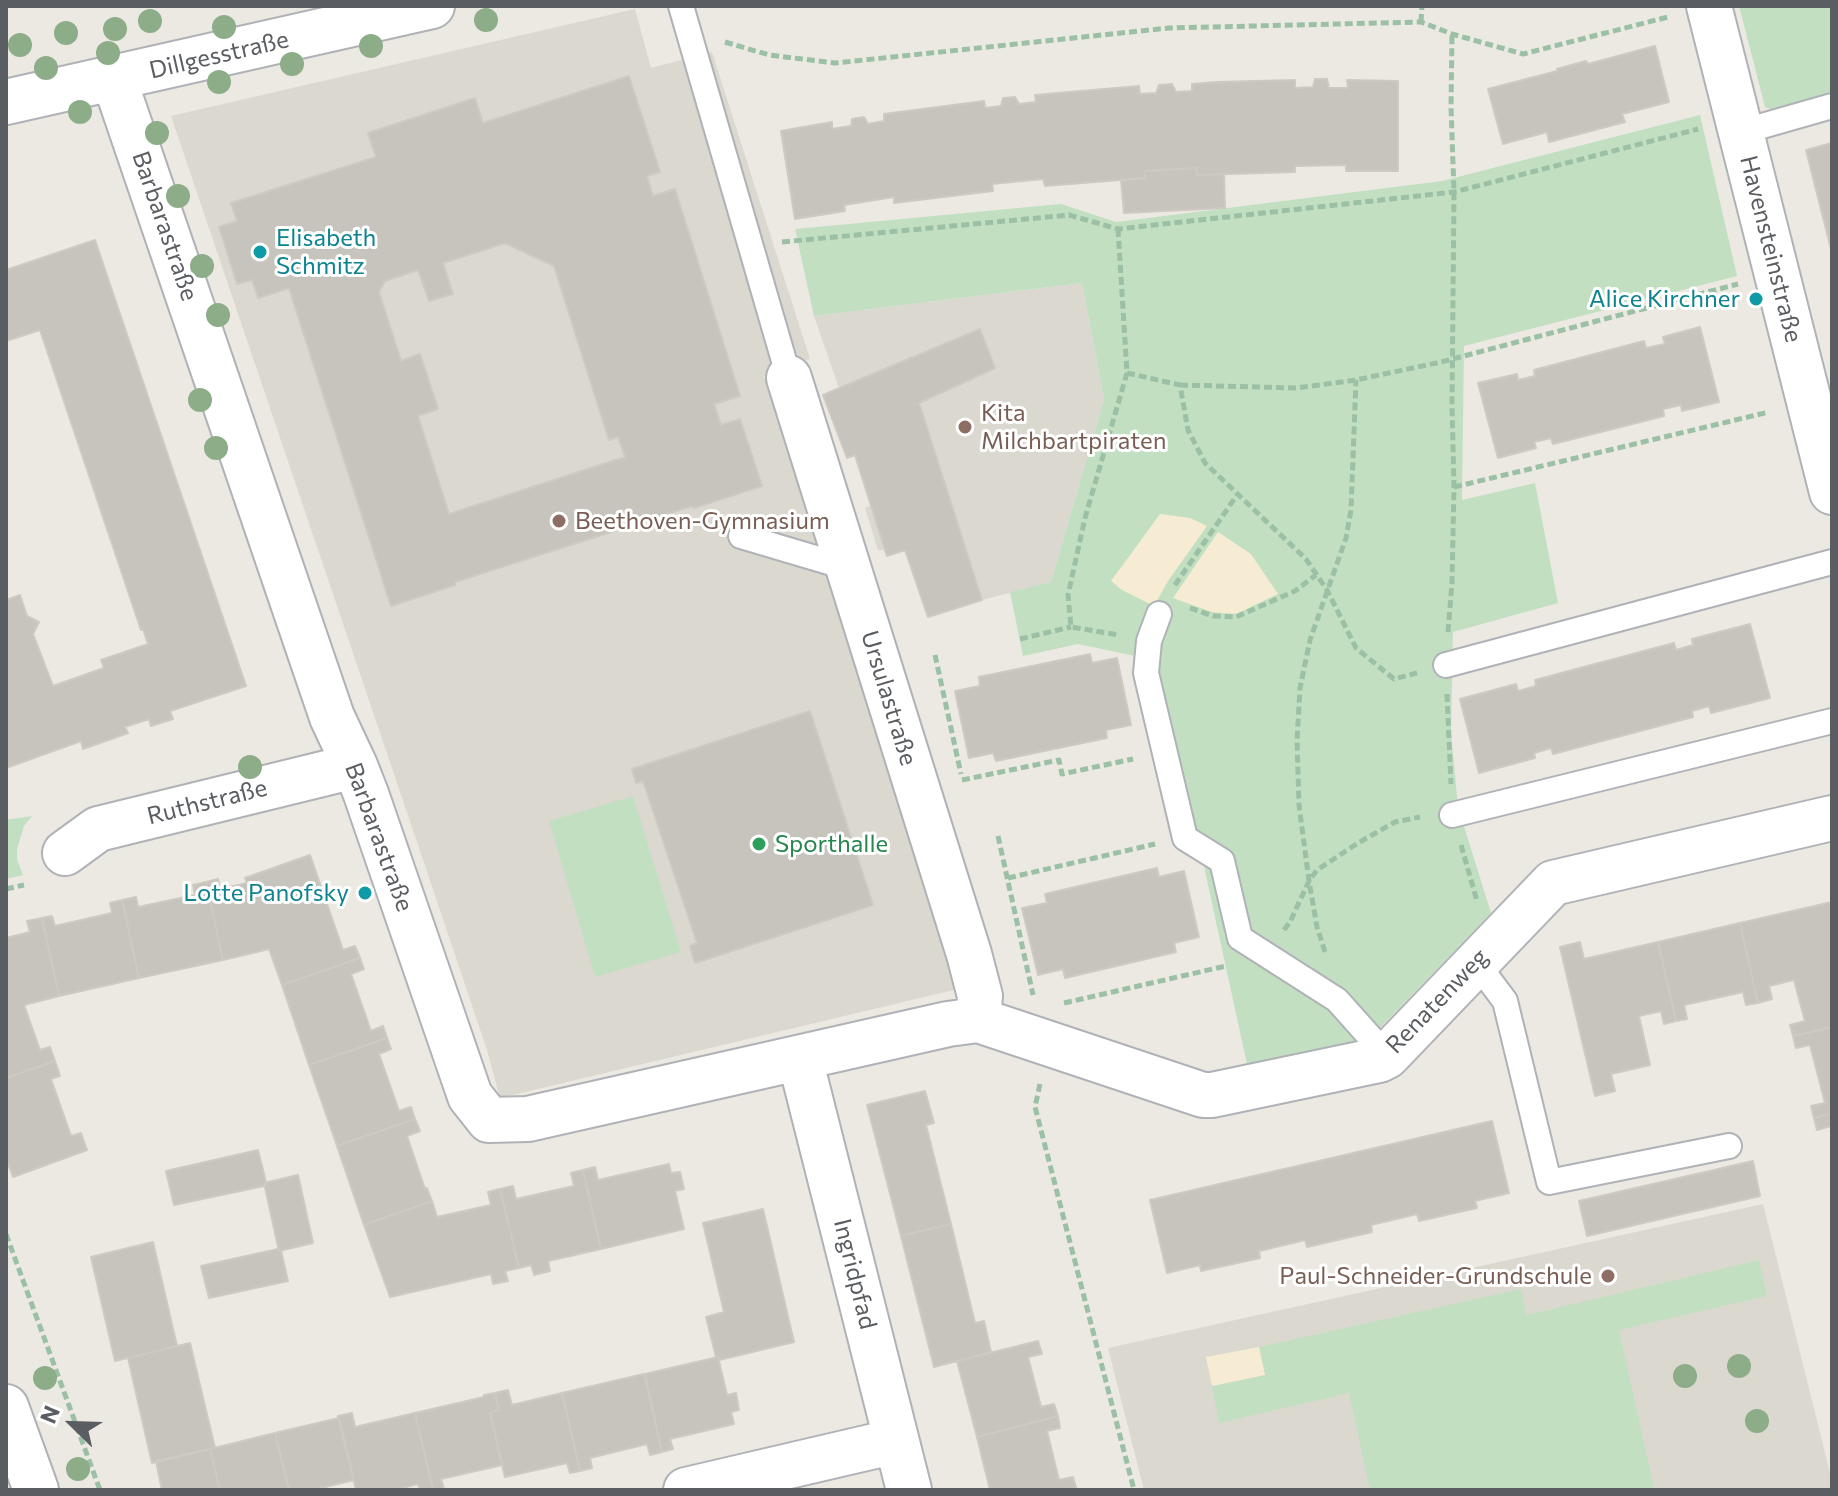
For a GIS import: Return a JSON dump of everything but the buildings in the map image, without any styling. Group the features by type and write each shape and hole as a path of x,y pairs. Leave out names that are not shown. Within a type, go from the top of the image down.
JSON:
{"street":[{"name":"Dillgesstraße","path":"6,102 114,79 386,11 432,6"},
{"name":"Havensteinstraße","path":"1695,10 1726,129 1810,403 1832,492"},
{"name":"Barbarastraße","path":"114,79 332,717 355,766 470,1096 489,1120 528,1119 948,1024 978,1020"},
{"name":"Ursulastraße","path":"789,378 969,954 980,996 978,1020"},
{"name":"Ruthstraße","path":"65,853 98,829 355,766"},
{"name":"Renatenweg","path":"978,1020 1203,1095 1379,1060 1387,1056 1553,883 1832,818"},
{"name":"Ingridpfad","path":"800,1059 909,1490"},
{"path":"6,1407 36,1490"},
{"path":"691,1489 896,1441"}],"lane":[{"path":"681,6 789,378"},
{"path":"1726,129 1832,106"},
{"path":"741,536 849,568"},
{"path":"1446,665 1832,562"},
{"path":"1163,607 1149,641 1146,673 1185,838 1222,861 1240,938 1337,1000 1387,1056"},
{"path":"1452,815 1832,721"},
{"path":"1485,953 1487,977 1505,1001 1549,1182 1729,1146"}],"path":[{"path":"1421,22 1422,6"},
{"path":"722,41 769,55 835,63 1169,28 1421,22 1523,54 1695,10"},
{"path":"1452,34 1454,487 1446,665 1452,815 1483,922 1485,953"},
{"path":"782,242 1069,215 1118,229 1454,192 1726,129"},
{"path":"1071,627 1068,595 1085,518 1127,373 1118,229"},
{"path":"1127,373 1180,385 1297,388 1356,380 1750,281"},
{"path":"1337,1000 1317,927 1309,881 1299,805 1297,740 1300,688 1310,640 1346,538 1351,510 1356,380"},
{"path":"1180,385 1188,430 1205,463 1306,559 1327,590 1356,648 1394,679 1446,665"},
{"path":"1454,487 1810,403"},
{"path":"1237,495 1187,566 1163,607 1236,617 1295,591 1316,575"},
{"path":"1020,639 1071,627 1149,641"},
{"path":"935,655 962,780 1059,760 1062,774 1165,752"},
{"path":"998,836 1033,996"},
{"path":"1008,878 1185,838"},
{"path":"6,889 24,885"},
{"path":"1042,1075 1035,1107 1134,1490"},
{"path":"6,1234 100,1490"}],"shaded area":[{"name":"Beethoven-Gymnasium","path":"635,9 651,68 712,52 810,359 764,376 958,989 500,1098 487,1050 171,116"},
{"name":"Kita Milchbartpiraten","path":"1082,283 1104,399 1051,582 982,600 905,550 887,556 884,550 878,550 865,508 871,505 856,455 847,458 823,395 839,388 814,316"},
{"name":"Paul-Schneider-Grundschule","path":"1763,1204 1832,1490 1144,1490 1108,1348"}],"green space":[{"path":"1739,6 1832,6 1832,93 1771,109 1765,107"},
{"path":"1700,115 1737,276 1464,346 1462,500 1535,483 1558,603 1453,632 1451,733 1458,807 1491,913 1377,1031 1363,1041 1248,1069 1202,857 1180,846 1135,656 1078,644 1023,656 1010,592 1051,582 1104,399 1082,283 814,316 795,229 1061,204 1116,222 1442,181"},
{"path":"633,796 681,952 595,977 549,821"},
{"path":"32,816 24,826 17,849 23,875 6,879 6,820"},
{"path":"1759,1260 1767,1296 1619,1330 1654,1488 1370,1490 1349,1393 1219,1423 1212,1386 1265,1375 1259,1347 1521,1289 1527,1315"}],"sand":[{"path":"1160,514 1190,518 1207,526 1154,606 1111,581"},
{"path":"1218,532 1251,554 1278,594 1236,614 1212,612 1173,598"},
{"path":"1259,1347 1265,1375 1212,1386 1206,1357"}],"place":[{"name":"Elisabeth Schmitz","path":"260,252"},
{"name":"Alice Kirchner","path":"1756,299"},
{"name":"Kita Milchbartpiraten","path":"965,427"},
{"name":"Beethoven-Gymnasium","path":"559,521"},
{"name":"Sporthalle","path":"759,844"},
{"name":"Lotte Panofsky","path":"365,893"},
{"name":"Paul-Schneider-Grundschule","path":"1608,1276"}]}
